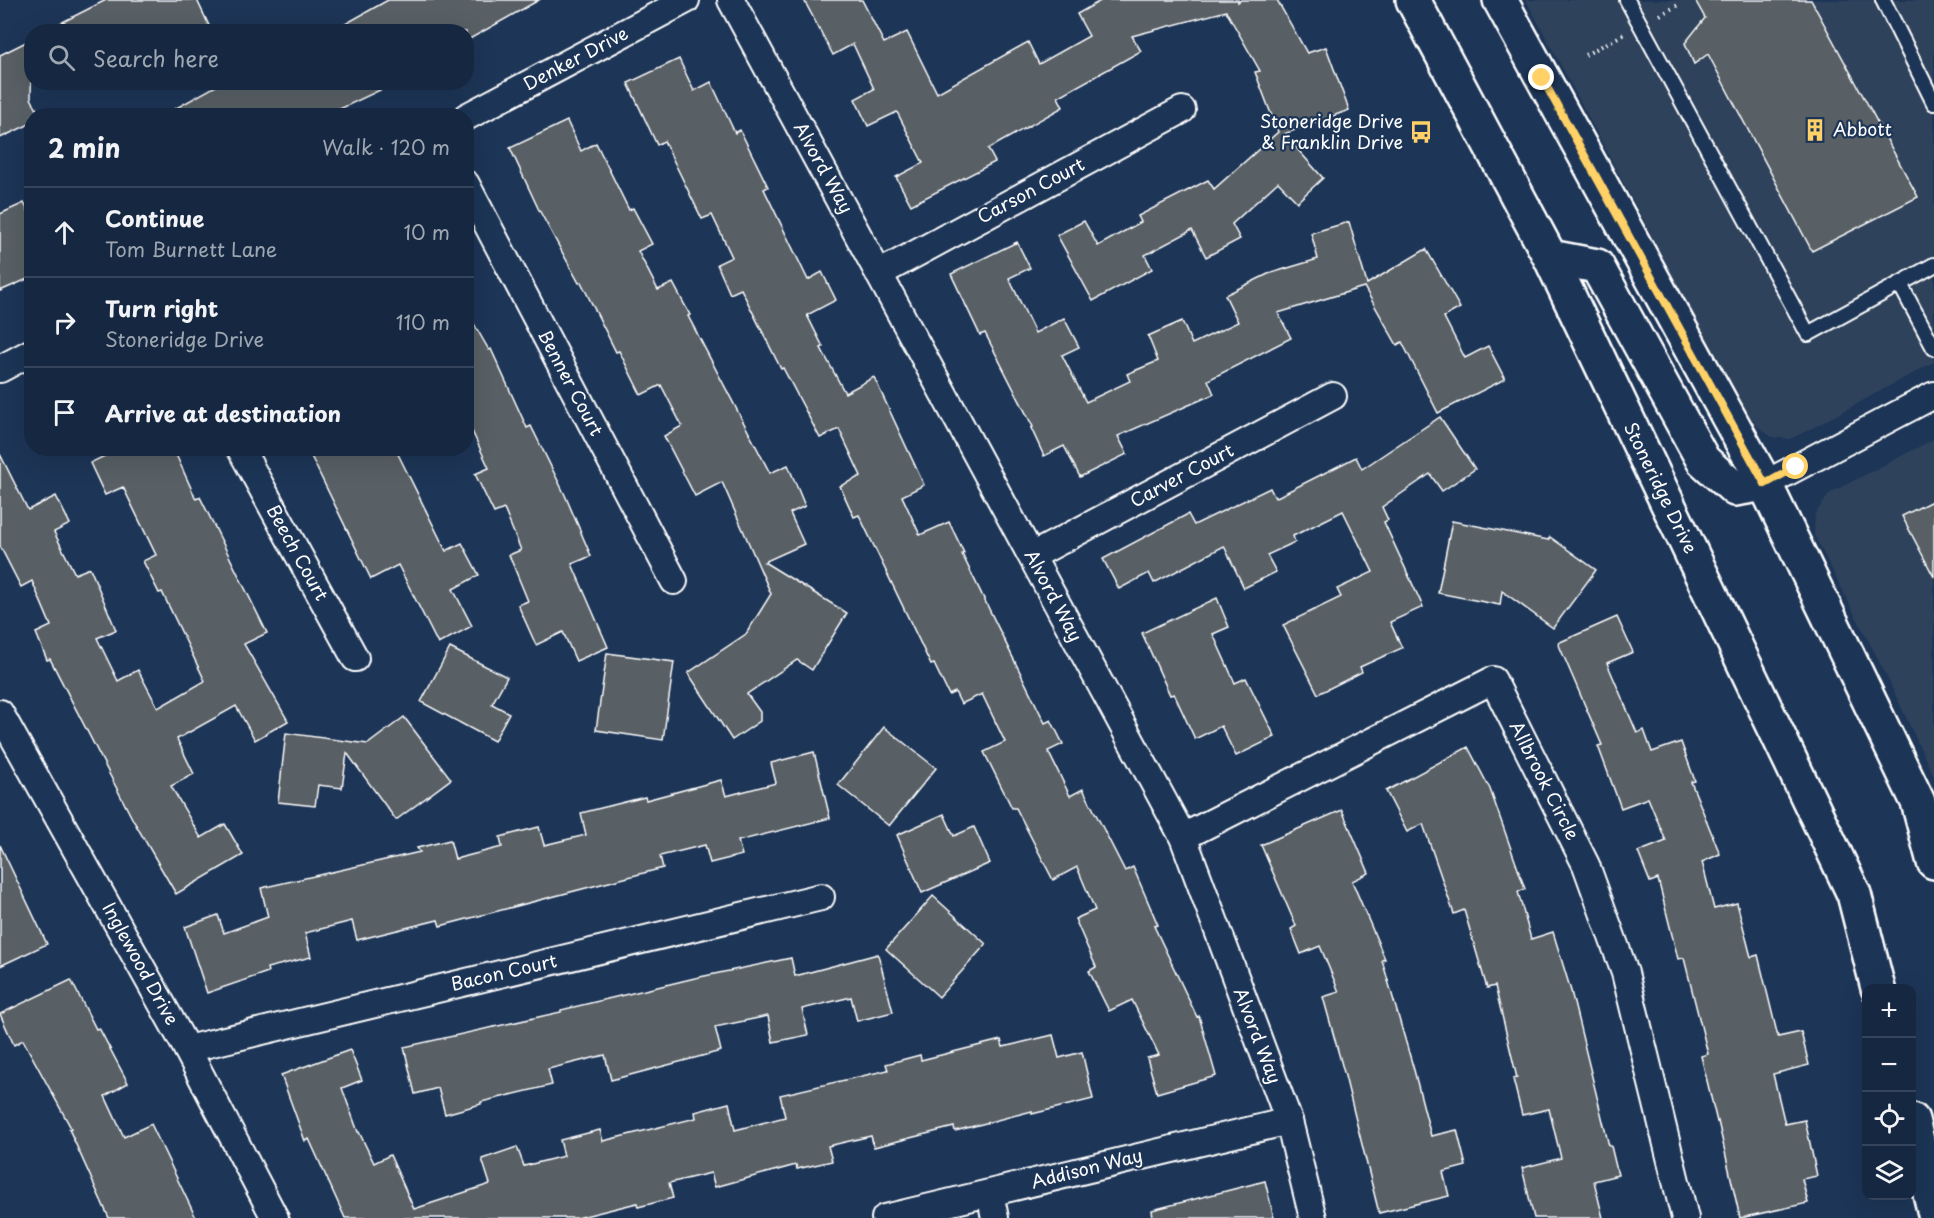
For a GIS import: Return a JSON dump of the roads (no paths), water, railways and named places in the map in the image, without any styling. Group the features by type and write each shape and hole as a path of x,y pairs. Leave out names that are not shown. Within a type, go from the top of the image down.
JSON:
{"main road":[{"name":"Stoneridge Drive","path":"1413,0 1550,257 1854,894 1877,984"},
{"path":"1500,0 1765,484 1918,802 1934,862"},
{"path":"1550,257 1597,266 1703,460 1735,489 1765,484"},
{"path":"1916,1139 1934,1209"}],"street":[{"name":"Denker Drive","path":"474,113 686,0"},
{"name":"Alvord Way","path":"731,0 1183,837 1289,1121 1313,1218"},
{"name":"Carson Court","path":"880,273 1182,110"},
{"name":"Benner Court","path":"474,199 674,581"},
{"path":"0,369 24,356"},
{"path":"1765,484 1934,395"},
{"name":"Carver Court","path":"1032,556 1333,396"},
{"name":"Beech Court","path":"244,456 355,658"},
{"name":"Allbrook Circle","path":"1183,837 1493,680 1586,865 1613,940 1624,973 1685,1218"},
{"name":"Inglewood Drive","path":"0,713 11,758 187,1049 275,1218"},
{"name":"Bacon Court","path":"187,1049 821,897"},
{"name":"Addison Way","path":"885,1218 1289,1121"},
{"path":"990,1192 995,1218"}],"lane":[{"path":"1627,0 1808,334 1934,265"},
{"path":"1883,0 1934,103"},
{"path":"1900,284 1934,348"}],"place":[{"name":"Abbott","path":"1815,130"},
{"name":"Stoneridge Drive & Franklin Drive","path":"1421,132"}]}
